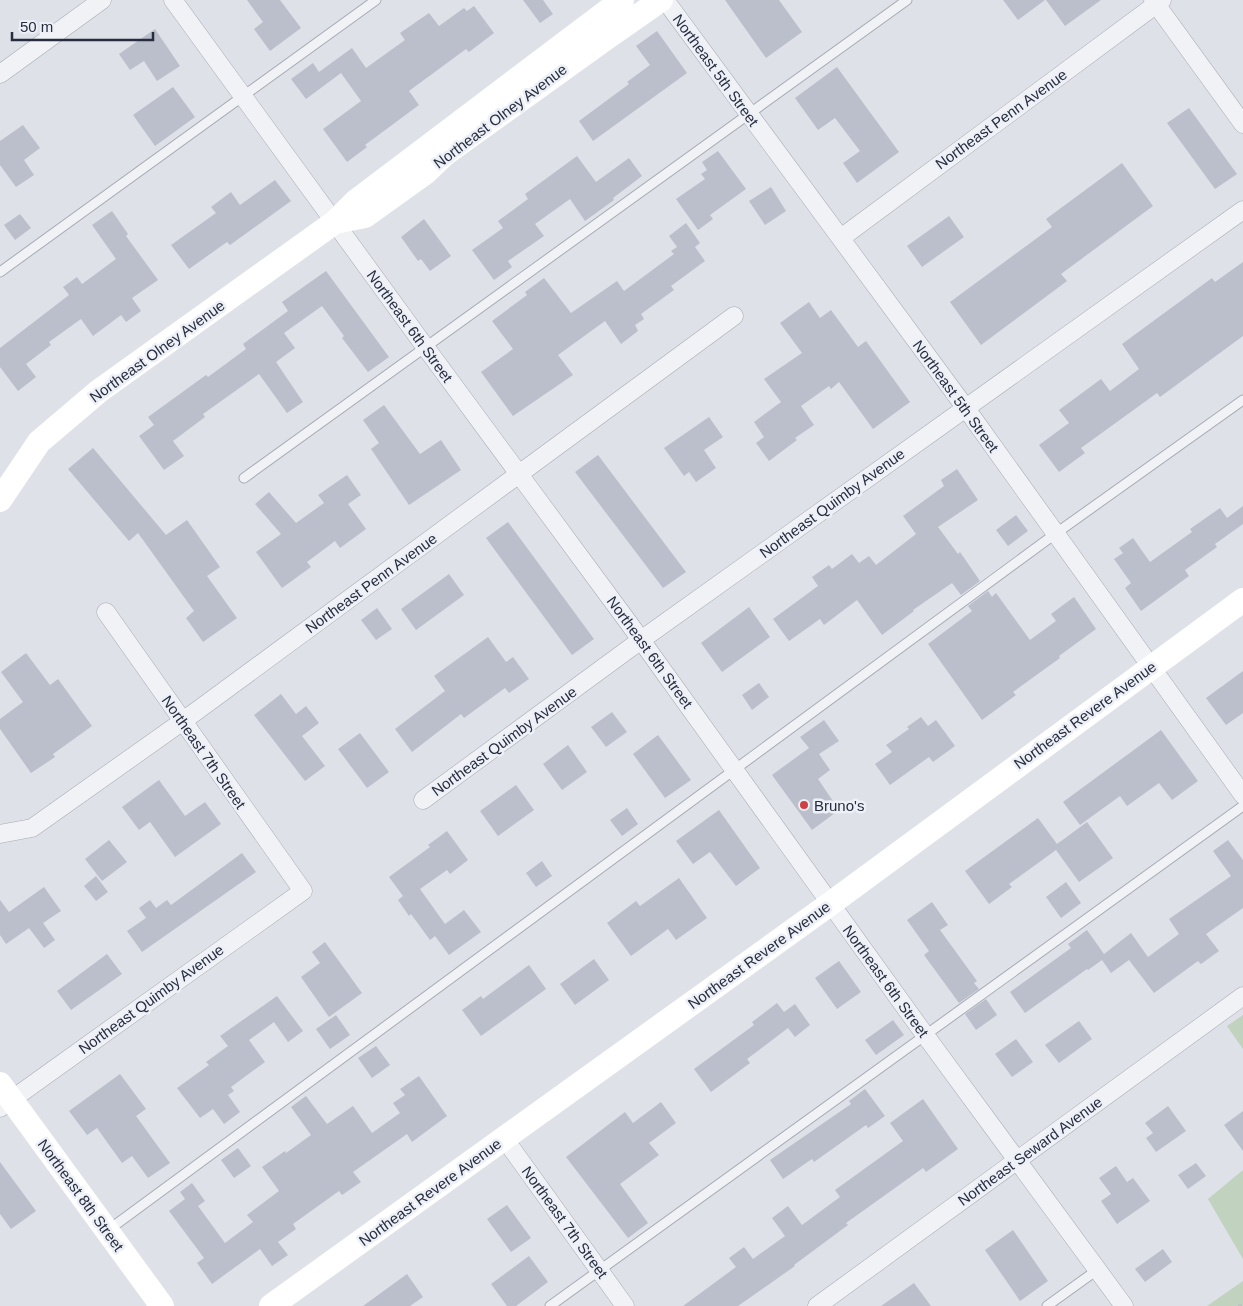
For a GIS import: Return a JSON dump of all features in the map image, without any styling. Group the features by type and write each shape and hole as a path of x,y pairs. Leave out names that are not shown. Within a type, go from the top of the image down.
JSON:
{"main road":[{"name":"Northeast Olney Avenue","path":"0,500 39,442 99,391 335,222 356,201 622,0"},
{"name":"Northeast Olney Avenue","path":"335,222 365,216 425,173 461,143 661,0"},
{"name":"Northeast Revere Avenue","path":"271,1306 830,904 1243,600"},
{"name":"Northeast 8th Street","path":"4,1097 162,1306"}],"street":[{"path":"0,74 102,0"},
{"name":"Northeast 6th Street","path":"173,0 641,640 925,1035 1124,1306"},
{"name":"Northeast 5th Street","path":"665,0 965,407 1243,795"},
{"path":"1157,1 1243,124"},
{"name":"Northeast Penn Avenue","path":"841,238 1157,1"},
{"name":"Northeast Quimby Avenue","path":"423,800 641,640 1243,210"},
{"name":"Northeast Penn Avenue","path":"0,834 32,828 183,721 734,316"},
{"name":"Northeast 7th Street","path":"106,612 303,891"},
{"name":"Northeast Quimby Avenue","path":"4,1097 303,891"},
{"name":"Northeast Seward Avenue","path":"816,1306 1243,996"},
{"name":"Northeast 7th Street","path":"504,1138 625,1306"}],"lane":[{"path":"0,272 376,0"},
{"path":"244,478 907,0"},
{"path":"107,1231 1055,534 1243,400"},
{"path":"550,1306 1243,806"},
{"path":"1047,1306 1097,1270"}],"path":[{"path":"1238,1306 1243,1306"}],"green space":[{"path":"1243,1015 1243,1049 1227,1026"},
{"path":"1243,1170 1243,1259 1208,1199"},
{"path":"1243,1281 1243,1306 1207,1306"}],"building":[{"path":"247,0 280,0 301,28 270,51 254,29 263,22"},
{"path":"523,0 543,0 553,14 540,23"},
{"path":"725,0 779,0 802,32 766,58"},
{"path":"1003,0 1045,0 1018,20"},
{"path":"1046,0 1101,0 1065,26"},
{"path":"474,6 494,33 469,52 466,49 409,91 419,105 365,145 367,147 347,162 323,129 361,101 341,73 306,99 291,79 313,63 319,72 352,48 366,68 405,40 400,33 429,13 439,26 464,8 467,11"},
{"path":"155,29 180,66 157,81 144,61 130,70 119,54"},
{"path":"657,31 687,73 593,141 579,121 629,84 627,82 650,65 636,46"},
{"path":"837,67 899,152 857,183 843,163 860,151 835,118 818,130 795,98"},
{"path":"173,87 195,117 155,146 133,115"},
{"path":"1189,108 1237,174 1215,189 1167,123"},
{"path":"23,125 40,148 24,160 34,175 16,187 0,165 0,141"},
{"path":"718,151 746,189 710,215 713,219 698,230 676,199 705,179 701,174 707,170 702,162"},
{"path":"577,156 596,182 629,158 642,176 585,221 570,199 535,224 544,236 508,261 512,267 494,280 472,250 503,228 498,221 528,199 525,194"},
{"path":"1122,163 1153,206 1061,274 1067,281 981,345 950,302 1052,227 1046,219"},
{"path":"275,180 291,201 230,245 227,242 189,269 171,245 216,213 211,207 231,192 240,205"},
{"path":"771,187 786,211 765,225 749,201"},
{"path":"112,211 128,234 126,236 158,280 132,298 141,311 126,322 121,315 93,336 81,319 49,342 51,345 26,364 36,377 18,391 0,367 0,348 69,295 63,287 77,277 82,284 116,259 92,225"},
{"path":"20,214 31,228 15,240 4,225"},
{"path":"949,216 964,237 922,267 907,246"},
{"path":"424,219 451,256 430,271 421,259 418,261 401,237"},
{"path":"686,223 700,243 695,247 705,261 671,286 674,290 641,314 644,319 635,325 638,331 621,344 605,321 558,355 573,375 513,416 481,372 513,349 492,321 527,295 525,292 544,278 571,313 617,281 624,291 674,254 671,251 677,247 669,236"},
{"path":"1243,262 1243,336 1160,397 1157,393 1081,448 1085,453 1059,472 1039,445 1069,423 1059,410 1101,379 1110,391 1139,369 1122,344 1212,278 1215,282"},
{"path":"326,271 389,357 368,372 342,338 344,336 322,306 284,333 295,348 276,362 303,402 287,413 259,374 203,414 205,417 173,441 184,456 164,470 139,436 154,425 148,417 246,349 243,344 288,311 282,302"},
{"path":"809,302 820,318 831,310 858,347 866,341 910,402 873,429 839,382 831,389 829,386 801,406 814,425 795,438 797,440 769,461 756,443 764,437 754,422 781,402 764,379 802,353 780,323"},
{"path":"384,405 420,454 441,440 461,470 409,505 371,449 379,443 363,420"},
{"path":"709,417 723,437 704,450 716,468 696,482 689,472 684,476 664,448"},
{"path":"93,448 166,535 187,520 220,567 207,576 237,618 203,642 186,618 194,611 138,533 129,541 68,469"},
{"path":"598,455 686,572 663,588 575,472"},
{"path":"957,469 978,500 938,527 958,554 960,552 980,581 961,595 952,583 913,610 882,635 857,600 824,625 820,619 789,641 773,619 818,586 812,577 829,565 832,569 852,554 859,563 869,556 876,565 916,534 903,516 944,486 941,480"},
{"path":"347,475 361,495 348,504 366,529 340,548 335,541 307,562 311,567 282,588 256,552 281,534 255,504 269,492 296,523 324,503 318,495"},
{"path":"1243,506 1243,524 1215,544 1217,547 1185,570 1189,576 1141,611 1125,588 1131,583 1114,559 1123,553 1119,548 1133,538 1150,562 1192,532 1190,529 1220,508 1227,518"},
{"path":"1016,515 1028,531 1008,546 996,530"},
{"path":"508,522 594,639 572,655 486,538"},
{"path":"449,574 464,595 416,630 401,609"},
{"path":"988,591 992,597 996,593 1030,640 1056,621 1051,614 1074,597 1096,629 1013,692 1016,695 982,720 928,644 972,611 968,606"},
{"path":"749,607 770,637 722,672 701,643"},
{"path":"377,608 392,629 376,640 361,620"},
{"path":"488,637 506,662 513,657 529,679 509,693 505,688 464,718 461,714 412,752 395,729 445,691 434,676"},
{"path":"26,653 50,685 58,679 92,726 53,754 55,757 31,773 0,729 0,719 23,702 1,672"},
{"path":"1243,671 1243,713 1226,725 1206,698"},
{"path":"759,683 769,697 752,710 742,695"},
{"path":"281,694 296,714 306,706 319,723 302,736 325,766 305,781 254,715"},
{"path":"612,712 627,732 606,747 591,727"},
{"path":"921,717 928,726 936,720 955,746 933,762 929,757 890,785 875,764 892,752 886,745 909,729 907,727"},
{"path":"824,720 839,741 819,754 830,770 818,779 839,810 812,830 772,775 809,748 800,737"},
{"path":"1161,730 1198,781 1172,800 1159,783 1127,806 1120,796 1080,825 1063,802"},
{"path":"360,733 389,772 367,788 338,749"},
{"path":"658,735 691,780 665,798 633,754"},
{"path":"568,745 587,772 562,790 543,764"},
{"path":"159,780 185,816 205,802 221,824 175,857 150,822 139,830 122,807"},
{"path":"516,785 534,810 498,836 480,811"},
{"path":"627,808 638,824 622,836 610,820"},
{"path":"719,810 760,868 736,886 710,852 693,864 676,841"},
{"path":"1038,818 1057,844 1087,822 1113,858 1079,882 1056,850 1009,884 1012,887 989,904 965,871"},
{"path":"447,831 468,860 450,874 447,870 420,889 445,924 464,910 481,932 449,955 435,936 430,940 411,914 409,916 398,900 403,896 389,877 430,847 428,845"},
{"path":"109,840 127,862 102,881 85,859"},
{"path":"1228,840 1243,860 1243,908 1206,934 1219,951 1201,964 1198,961 1154,993 1129,960 1111,973 1102,960 1025,1013 1010,992 1071,948 1068,944 1087,930 1104,954 1131,933 1148,957 1179,934 1169,919 1231,876 1213,851"},
{"path":"242,853 256,872 142,952 127,931 146,918 139,908 150,900 156,908 167,900 171,905"},
{"path":"542,861 552,876 536,887 526,873"},
{"path":"96,876 108,892 96,901 84,886"},
{"path":"679,878 707,918 676,940 668,929 631,956 607,923 636,901 640,906"},
{"path":"1066,882 1081,903 1061,918 1046,897"},
{"path":"44,887 61,911 43,923 55,940 44,948 29,928 6,944 0,935 0,900 9,912"},
{"path":"932,902 948,925 940,930 977,981 974,983 979,989 959,1003 924,955 929,951 907,920"},
{"path":"325,942 362,993 329,1017 301,977 320,963 312,952"},
{"path":"107,954 122,974 71,1010 57,991"},
{"path":"594,959 609,980 575,1005 560,984"},
{"path":"839,961 861,992 837,1009 815,978"},
{"path":"529,965 546,989 481,1036 462,1010 481,996 483,999"},
{"path":"277,996 303,1031 288,1042 274,1022 249,1040 265,1062 231,1087 234,1091 228,1095 240,1112 224,1124 213,1109 200,1118 177,1088 209,1065 206,1062 228,1046 220,1036"},
{"path":"986,999 997,1015 976,1030 965,1014"},
{"path":"777,1003 784,1012 795,1004 810,1025 795,1037 788,1028 747,1059 750,1063 711,1092 694,1069 754,1025 752,1022"},
{"path":"336,1015 350,1035 330,1049 316,1029"},
{"path":"893,1020 904,1035 876,1055 865,1040"},
{"path":"1079,1021 1092,1039 1059,1063 1045,1045"},
{"path":"1016,1039 1033,1062 1012,1077 995,1054"},
{"path":"376,1046 390,1065 372,1078 358,1058"},
{"path":"120,1074 146,1109 136,1116 170,1163 148,1178 132,1156 122,1163 97,1128 87,1135 69,1111"},
{"path":"419,1076 447,1116 412,1142 407,1134 353,1172 361,1182 342,1195 339,1191 293,1224 296,1229 278,1242 288,1255 272,1266 260,1249 212,1284 197,1263 204,1258 169,1211 185,1199 180,1192 192,1183 205,1201 198,1206 225,1243 253,1222 247,1215 279,1191 262,1167 311,1135 291,1107 306,1096 327,1124 353,1106 372,1133 400,1113 393,1103 405,1095 400,1089"},
{"path":"865,1089 885,1116 868,1128 866,1125 814,1162 812,1159 783,1179 770,1160 851,1104 849,1101"},
{"path":"923,1099 958,1149 926,1172 923,1168 846,1223 848,1225 795,1266 738,1306 683,1306 736,1267 729,1258 744,1247 753,1259 785,1236 772,1218 788,1206 802,1225 840,1197 835,1190 903,1141 890,1123"},
{"path":"661,1102 676,1123 649,1143 659,1155 620,1184 648,1223 628,1238 566,1157 625,1112 633,1123"},
{"path":"1168,1106 1186,1131 1156,1152 1146,1138 1153,1133 1145,1123"},
{"path":"1243,1111 1243,1151 1224,1125"},
{"path":"238,1148 251,1166 234,1178 221,1160"},
{"path":"0,1162 36,1211 11,1229 0,1214"},
{"path":"1196,1163 1206,1176 1188,1189 1178,1175"},
{"path":"1116,1166 1127,1182 1133,1178 1150,1201 1117,1224 1101,1201 1111,1194 1099,1178"},
{"path":"507,1205 531,1238 511,1252 487,1219"},
{"path":"1013,1230 1048,1281 1020,1301 985,1250"},
{"path":"1163,1249 1172,1262 1145,1282 1135,1269"},
{"path":"529,1256 548,1282 516,1306 507,1306 491,1284"},
{"path":"407,1274 423,1297 410,1306 363,1306"},
{"path":"914,1283 931,1306 881,1306"}],"place":[{"name":"Bruno's","path":"804,805"}]}
